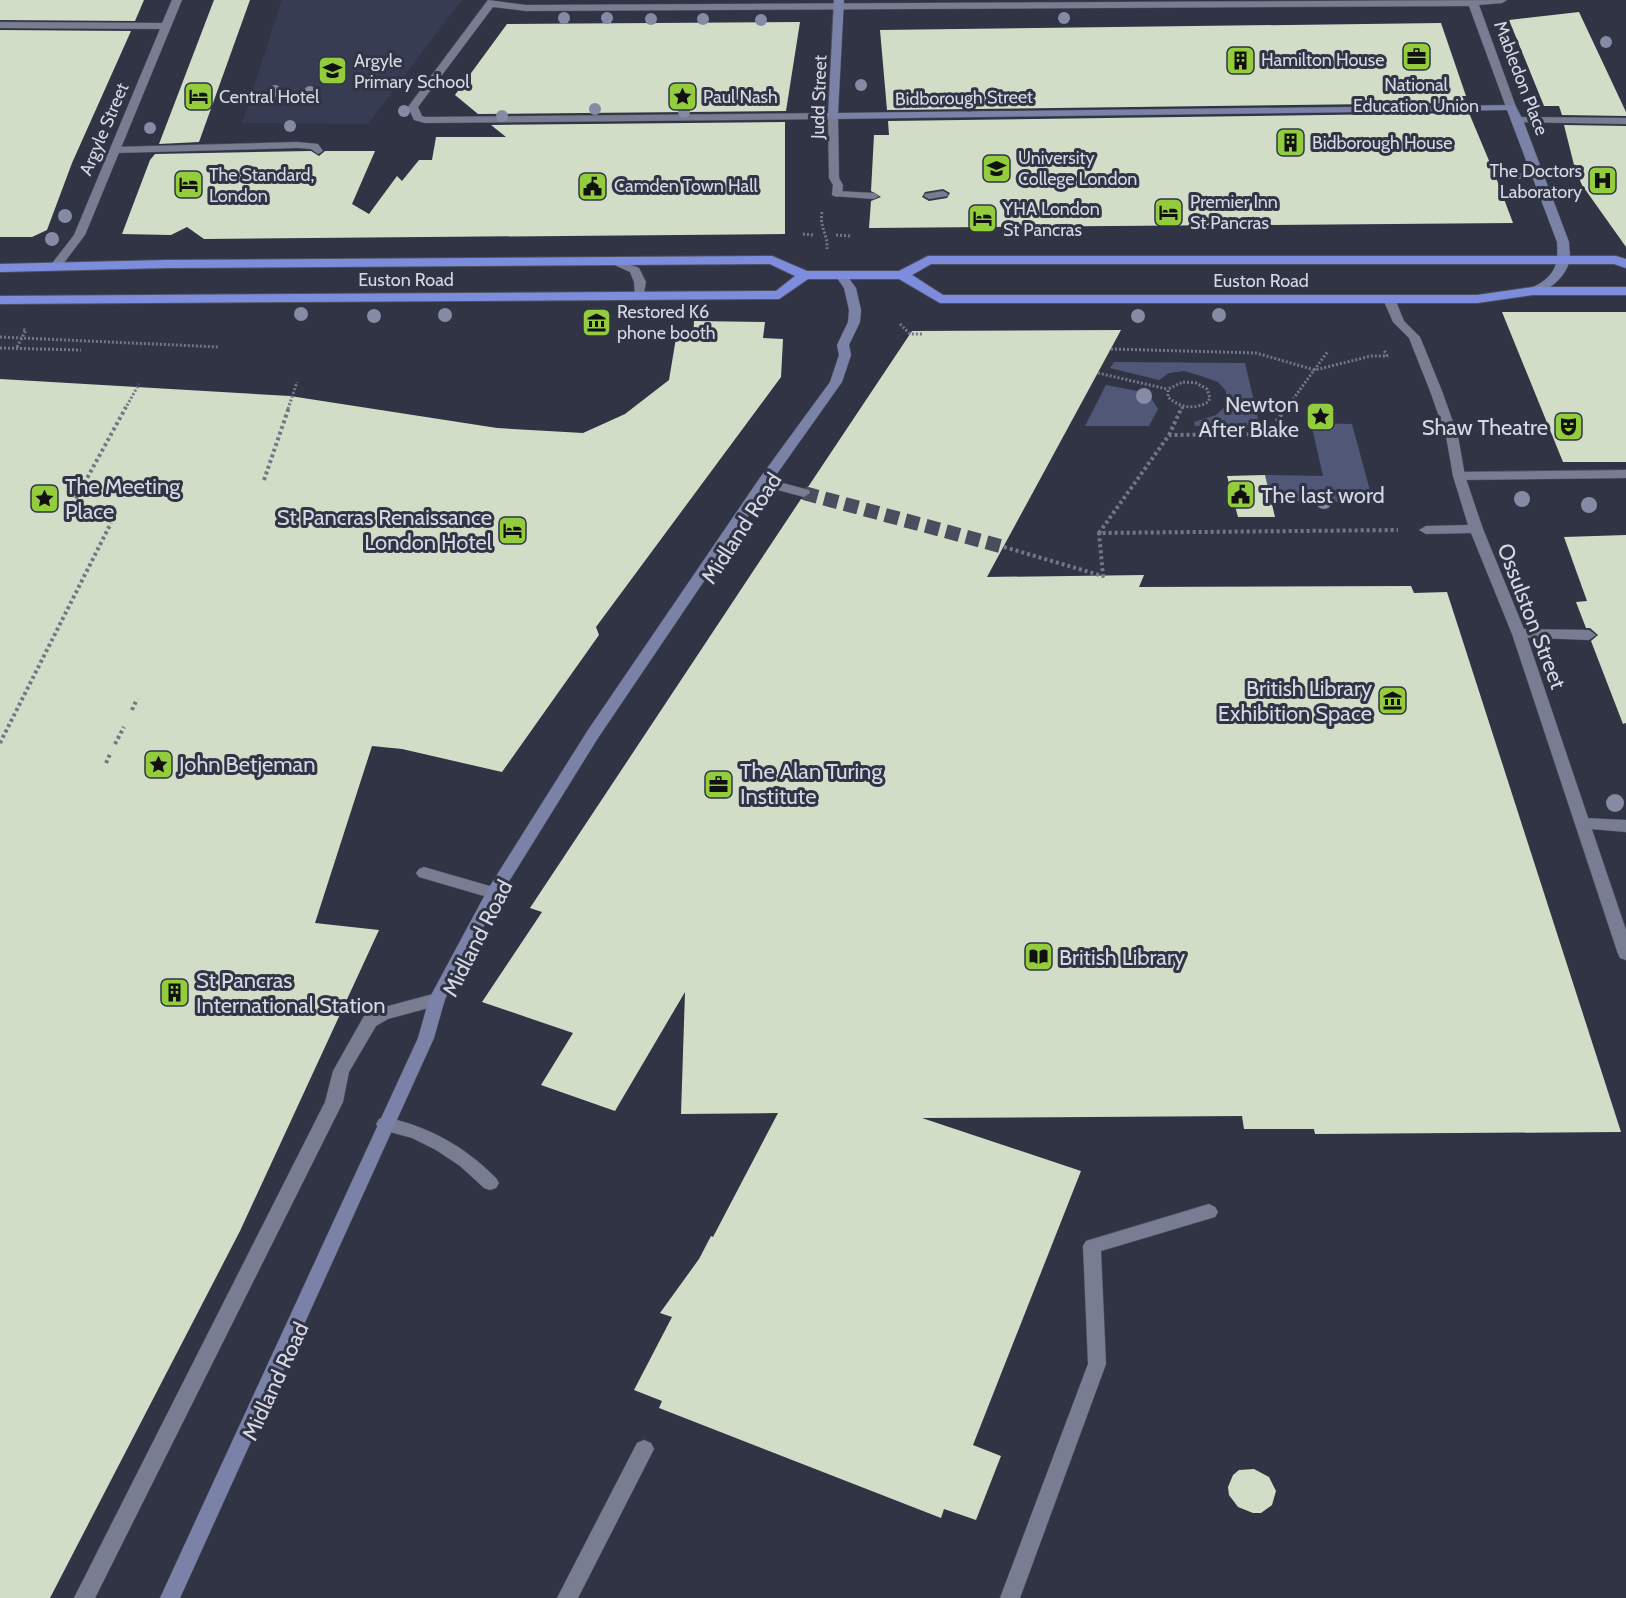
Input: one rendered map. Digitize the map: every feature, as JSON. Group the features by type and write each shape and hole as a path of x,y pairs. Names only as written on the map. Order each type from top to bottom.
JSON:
{"highway":[{"name":"Euston Road","path":"0,268 772,260 805,275 902,275 928,260 1616,260 1626,264"},
{"name":"Euston Road","path":"0,300 779,295 805,275"},
{"name":"Euston Road","path":"902,275 940,299 1477,299 1533,291 1626,291"}],"street":[{"name":"Argyle Street","path":"56,266 79,235 177,0"},
{"path":"492,2 526,8 1502,0"},
{"name":"Bidborough Street","path":"492,2 413,107 418,117 425,120 1511,107"},
{"name":"Mabledon Place","path":"1473,2 1563,242 1564,261"},
{"name":"Judd Street","path":"839,4 833,116 834,178 838,185 837,194 874,196"},
{"path":"0,25 166,26"},
{"path":"1518,120 1626,121"},
{"path":"115,150 298,145 314,146 318,152"},
{"path":"1502,176 1539,176"},
{"path":"929,196 942,194"},
{"path":"614,261 635,270 640,282 639,296"},
{"path":"1533,291 1544,287 1564,261"},
{"name":"Midland Road","path":"170,1598 426,1038 437,999 494,893 593,734 764,482 836,382 845,355 843,345 854,322 855,310 850,288 842,275"},
{"name":"Ossulston Street","path":"1389,299 1399,322 1414,337 1419,347 1452,436 1459,476 1476,529 1519,634 1626,954"},
{"path":"1459,476 1626,474"},
{"path":"764,482 804,493"},
{"path":"1426,530 1476,529"},
{"path":"1519,634 1589,635"},
{"path":"1584,824 1626,826"},
{"path":"424,873 494,893"},
{"name":"Midland Road","path":"84,1598 334,1102 341,1071 370,1021 404,1007 437,999"},
{"path":"385,1124 415,1130 435,1141 465,1158 490,1183"},
{"path":"1010,1598 1097,1364 1092,1246 1209,1212"},
{"path":"567,1598 644,1449"}],"path":[{"path":"803,234 813,235"},
{"path":"836,235 851,236"},
{"path":"900,324 910,334 922,334"},
{"path":"17,347 26,330 18,330"},
{"path":"0,337 219,347"},
{"path":"1111,349 1256,353 1315,370 1371,356 1387,356 1383,347"},
{"path":"0,348 81,351"},
{"path":"1170,435 1268,434 1328,351"},
{"path":"1098,373 1168,389 1176,383 1190,382 1202,386 1210,393 1210,398 1203,405 1183,406 1168,397 1168,389"},
{"path":"264,480 297,382"},
{"path":"73,504 139,384"},
{"path":"1004,547 1103,576 1099,533 1170,435 1183,406"},
{"path":"0,743 111,523"},
{"path":"1099,533 1426,530"},
{"path":"132,710 137,699"},
{"path":"115,744 124,727"},
{"path":"106,763 111,752"}],"shaded area":[{"name":"Argyle Primary School","path":"282,0 462,0 368,124 242,123"},
{"path":"1114,362 1245,363 1260,427 1195,426 1194,422 1216,415 1227,405 1226,391 1218,382 1184,371 1169,373 1159,380 1110,368"},
{"path":"1106,385 1148,393 1158,409 1149,426 1085,426"},
{"path":"1311,423 1352,424 1373,502 1271,501 1265,475 1323,476"}],"building":[{"path":"0,0 144,0 135,21 0,20"},
{"path":"214,0 250,0 199,142 159,144"},
{"path":"1579,12 1626,116 1562,115 1559,106 1544,106 1509,20"},
{"path":"800,22 786,111 478,114 455,95 507,24"},
{"path":"1441,23 1466,96 1462,96 1465,103 887,110 880,30"},
{"path":"0,30 131,31 72,163 47,230 32,237 0,237"},
{"path":"1469,113 1513,223 869,228 871,201 881,197 871,191 874,135 889,135 888,121","holes":["943,189 950,193 947,198 929,201 922,197 925,192"]},
{"name":"Camden Town Hall","path":"785,122 785,234 204,239 187,227 171,235 122,234 150,160 155,154 311,151 319,156 325,151 375,151 352,204 369,214 397,176 402,181 419,160 432,160 436,137 506,137 491,125"},
{"name":"The Doctors Laboratory","path":"1564,125 1626,126 1626,247 1582,185 1575,169"},
{"path":"1502,312 1626,312 1626,462 1563,462"},
{"name":"St Pancras International Station","path":"694,321 765,322 763,338 783,339 781,377 596,627 599,635 502,772 402,749 372,746 315,923 379,930 240,1231 50,1598 0,1598 0,379 290,396 497,428 583,433 625,414 669,380 676,338 693,339"},
{"name":"British Library","path":"1121,330 987,577 1144,575 1139,587 1411,586 1414,593 1447,592 1621,1132 1315,1134 1314,1129 1244,1129 1242,1116 922,1118 1081,1171 973,1445 1001,1456 976,1520 944,1509 941,1518 659,1408 662,1401 634,1390 672,1317 660,1313 699,1259 711,1236 713,1237 778,1113 681,1114 685,992 615,1111 541,1085 573,1033 482,1002 542,912 530,908 801,499 812,494 808,487 912,331"},
{"name":"The last word","path":"1265,475 1275,517 1238,517 1227,476"},
{"path":"1626,535 1626,723 1623,724 1591,641 1598,635 1590,628 1586,628 1576,602 1587,601 1564,537"},
{"path":"1254,1469 1269,1477 1276,1491 1272,1505 1261,1513 1253,1513 1238,1507 1229,1495 1228,1487 1233,1475 1239,1470"}],"tunnel":[{"path":"804,493 1004,547"}],"place":[{"name":"National Education Union","path":"1416,56"},
{"name":"Hamilton House","path":"1240,60"},
{"name":"Argyle Primary School","path":"333,71"},
{"name":"Central Hotel","path":"198,97"},
{"name":"Paul Nash","path":"682,97"},
{"name":"Bidborough House","path":"1291,143"},
{"name":"University College London","path":"997,168"},
{"name":"The Doctors Laboratory","path":"1603,181"},
{"name":"The Standard, London","path":"188,185"},
{"name":"Camden Town Hall","path":"593,186"},
{"name":"Premier Inn St Pancras","path":"1169,212"},
{"name":"YHA London St Pancras","path":"982,219"},
{"name":"Restored K6 phone booth","path":"596,322"},
{"name":"Newton After Blake","path":"1320,417"},
{"name":"Shaw Theatre","path":"1569,427"},
{"name":"The last word","path":"1240,495"},
{"name":"The Meeting Place","path":"44,499"},
{"name":"St Pancras Renaissance London Hotel","path":"513,530"},
{"name":"British Library Exhibition Space","path":"1393,701"},
{"name":"John Betjeman","path":"158,764"},
{"name":"The Alan Turing Institute","path":"719,784"},
{"name":"British Library","path":"1038,957"},
{"name":"St Pancras International Station","path":"175,993"}]}
